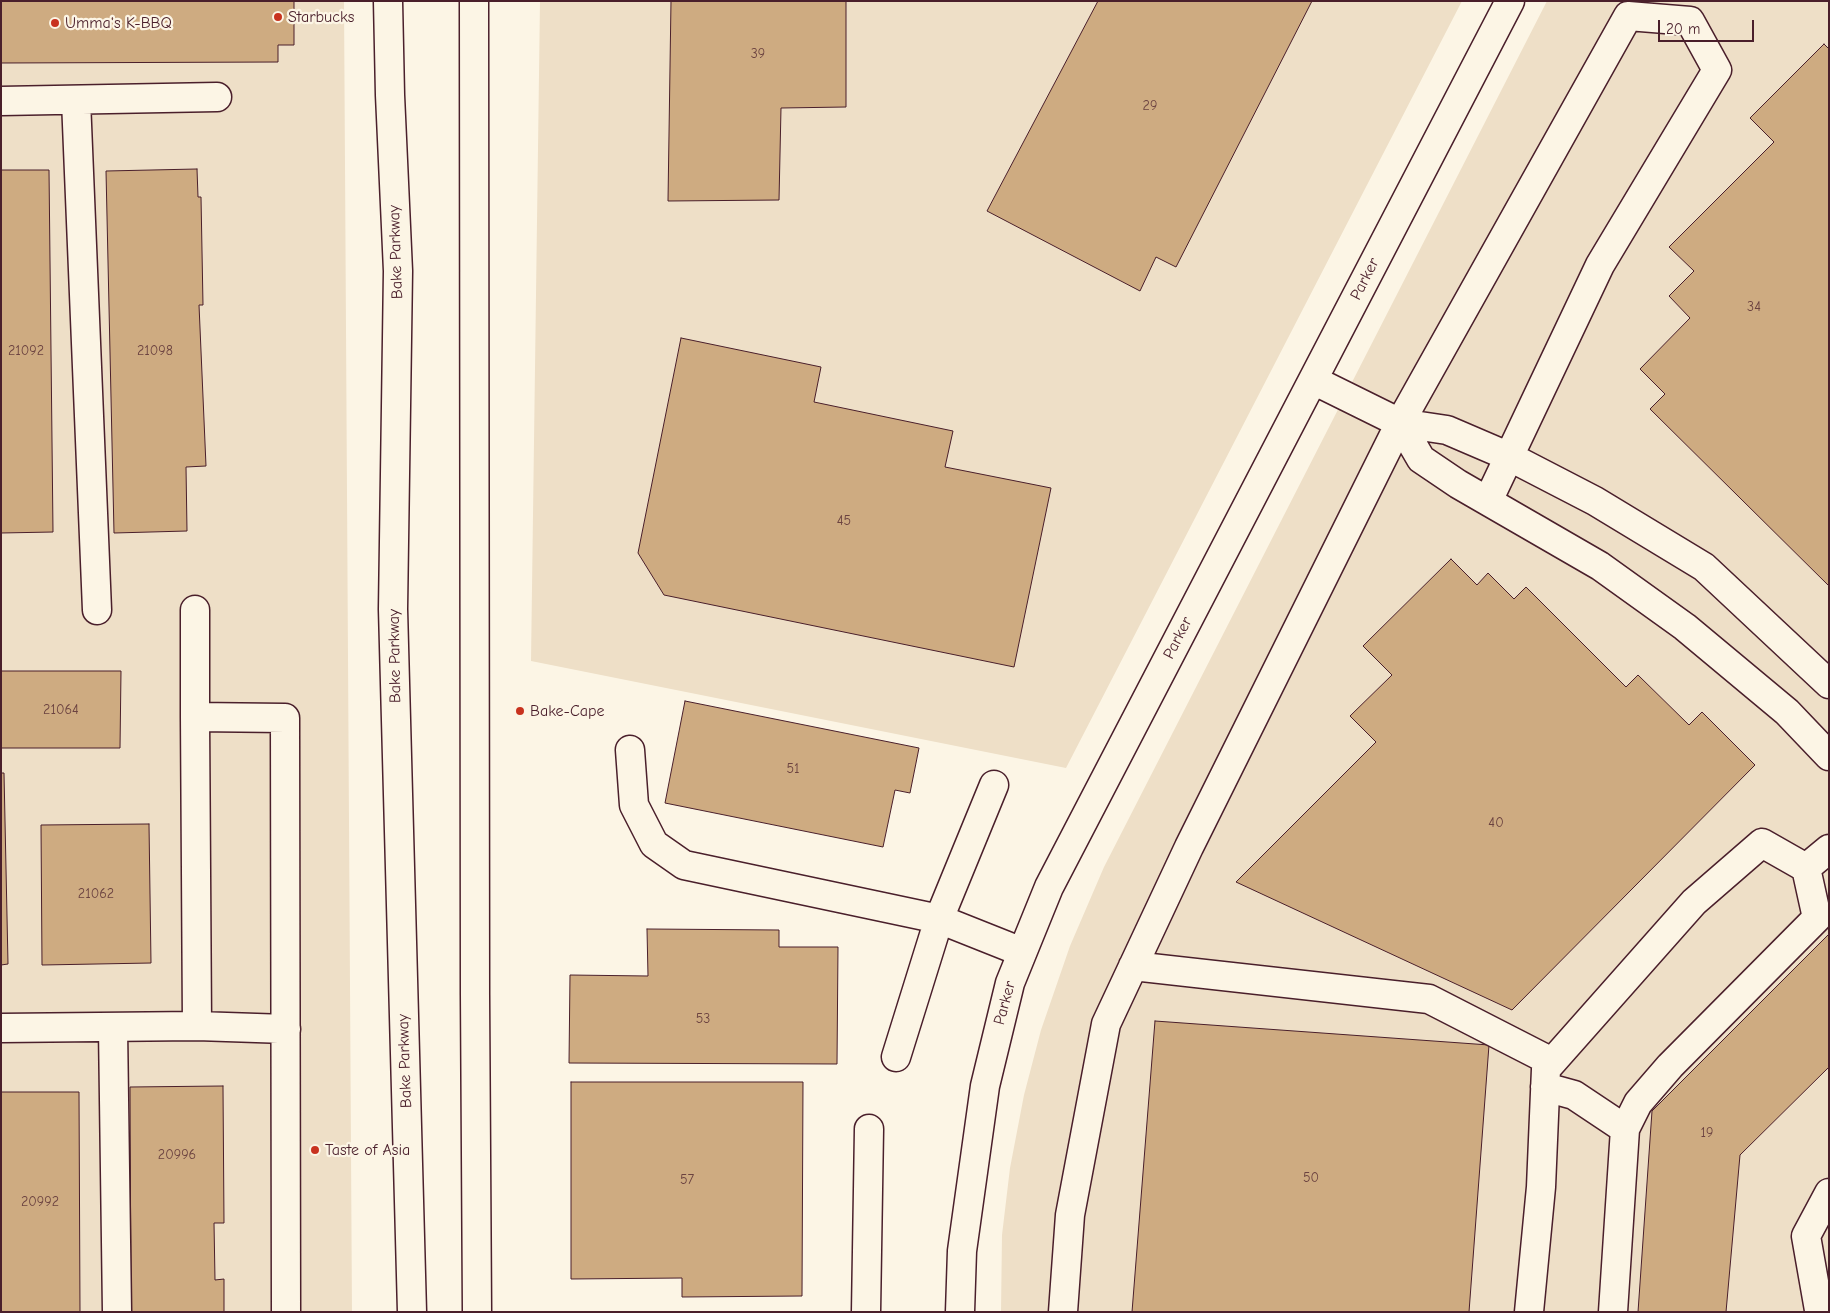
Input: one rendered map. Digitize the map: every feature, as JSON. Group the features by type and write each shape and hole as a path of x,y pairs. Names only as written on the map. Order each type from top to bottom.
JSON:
{"main road":[{"name":"Bake Parkway","path":"388,1 398,271 393,609 412,1312"},
{"path":"474,1 477,1312"},
{"name":"Parker","path":"960,1312 962,1251 985,1086 1010,983 1049,887 1510,1"},
{"path":"1063,1312 1070,1215 1106,1024 1189,847 1400,423 1628,16 1690,21 1717,70 1600,265 1488,501"},
{"path":"1,101 217,97"},
{"path":"76,100 97,610"},
{"path":"1313,380 1400,423 1447,430 1510,457 1595,501 1704,567 1829,684"},
{"path":"1400,423 1421,459 1458,484 1600,566 1685,627 1787,712 1829,756"},
{"path":"196,610 197,1026"},
{"path":"195,717 285,718 286,1312"},
{"path":"630,750 634,805 654,844 684,865 939,919 1022,952"},
{"path":"896,1057 939,919 994,785"},
{"path":"1529,1312 1541,1187 1548,1075 1694,902 1762,843 1806,868 1817,918 1670,1066 1638,1103 1625,1129 1613,1312"},
{"path":"1806,868 1829,849"},
{"path":"1133,966 1429,999 1548,1075 1625,1129"},
{"path":"1,1028 197,1026 286,1029"},
{"path":"113,1028 117,1312"},
{"path":"866,1312 869,1129"},
{"path":"1821,1312 1819,1310 1806,1236 1829,1193"}],"shaded area":[{"path":"1,1 344,1 352,1312 1,1312"},
{"path":"540,1 1462,1 1066,768 531,661"},
{"path":"1547,1 1829,1 1829,1312 1001,1312 1002,1235 1010,1168 1024,1095 1041,1030 1070,946 1104,867"}],"building":[{"path":"1,1 294,1 294,45 278,45 278,62 1,63"},
{"path":"671,1 846,1 846,107 781,108 779,200 668,201"},
{"path":"1098,1 1312,1 1176,267 1156,257 1140,291 987,211"},
{"path":"1824,44 1829,49 1829,586 1650,409 1665,394 1640,369 1690,318 1669,296 1694,271 1669,247 1774,142 1750,118"},
{"path":"197,169 198,197 201,197 203,305 199,305 206,466 186,467 187,531 114,533 106,171"},
{"path":"1,170 49,170 53,532 1,533"},
{"path":"681,338 821,367 814,402 953,431 945,467 1051,488 1014,667 664,595 638,553"},
{"path":"1451,559 1477,585 1488,573 1514,599 1526,587 1626,687 1638,675 1689,725 1702,712 1755,765 1512,1010 1236,882 1376,742 1350,716 1392,675 1363,646"},
{"path":"1,671 121,671 120,748 1,748"},
{"path":"685,701 919,748 910,793 895,790 883,847 665,803"},
{"path":"1,773 4,773 8,964 1,965"},
{"path":"149,824 151,963 42,965 41,825"},
{"path":"647,929 779,930 779,947 838,947 837,1064 569,1063 570,975 648,976"},
{"path":"1829,934 1829,1067 1740,1155 1726,1312 1638,1312 1652,1111"},
{"path":"1155,1021 1489,1045 1469,1312 1132,1312"},
{"path":"571,1082 803,1082 802,1296 682,1297 682,1278 571,1279"},
{"path":"223,1086 224,1223 214,1223 215,1280 224,1279 224,1312 131,1312 130,1087"},
{"path":"1,1092 79,1092 80,1312 1,1312"}],"place":[{"name":"Starbucks","path":"278,17"},
{"name":"Umma's K-BBQ","path":"55,23"},
{"name":"Bake-Cape","path":"520,711"},
{"name":"Taste of Asia","path":"315,1150"}]}
